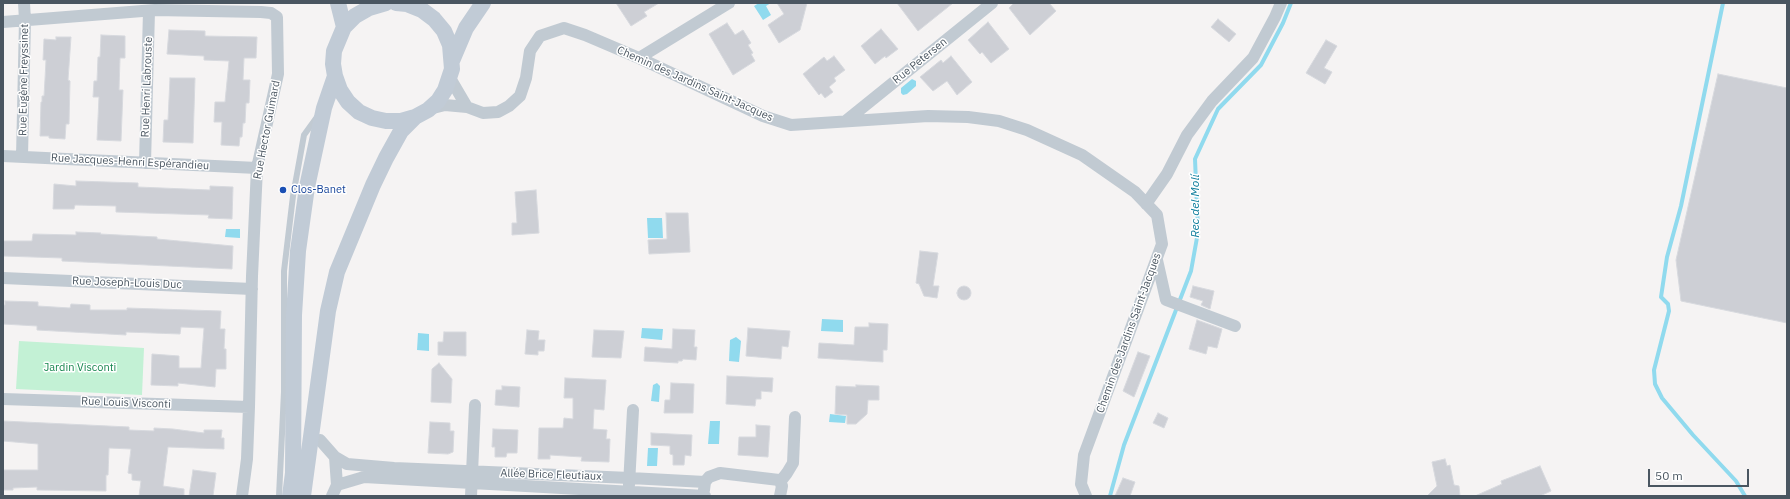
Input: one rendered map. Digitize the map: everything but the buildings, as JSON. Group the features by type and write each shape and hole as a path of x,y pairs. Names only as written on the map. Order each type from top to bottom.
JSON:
{"main road":[{"path":"338,3 344,27"},
{"path":"384,3 369,8 355,16 344,27 334,51 333,64 335,76 340,90 348,102 359,112 372,118 386,121 401,121 422,114"},
{"path":"303,496 328,311 337,272 373,185 400,131 422,114 442,95 450,78 452,61 450,46 444,31 434,19 422,10 404,3"},
{"path":"452,61 466,28 483,3"},
{"path":"290,496 293,473 294,315 298,251 307,187 324,108 335,76"},
{"path":"312,496 344,275 343,258"}],"street":[{"name":"Rue Eugène Freyssinet","path":"22,157 25,20 24,3"},
{"path":"639,58 729,3"},
{"name":"Rue Petersen","path":"847,120 992,3"},
{"path":"1146,204 1166,174 1187,135 1212,101 1253,58 1281,3"},
{"name":"Rue Hector Guimard","path":"25,20 149,11 261,12 271,13 277,17 278,74 257,168 247,459 242,496"},
{"name":"Rue Henri Labrouste","path":"145,163 149,11"},
{"path":"3,22 25,20"},
{"name":"Chemin des Jardins Saint-Jacques","path":"422,114 445,105 467,107 482,113 498,112 509,106 520,96 526,78 530,51 540,36 554,30 564,28 585,35 639,58 763,116 791,125 826,124 847,120 928,116 968,117 999,121 1026,130 1082,155 1135,192 1157,215 1162,244 1084,455 1081,484 1086,496"},
{"path":"450,78 467,107"},
{"name":"Rue Jacques-Henri Espérandieu","path":"3,156 257,168"},
{"path":"1156,259 1166,300 1235,326"},
{"name":"Rue Joseph-Louis Duc","path":"3,278 252,288"},
{"name":"Rue Louis Visconti","path":"3,400 249,407"},
{"path":"471,484 475,405"},
{"path":"628,494 633,410"},
{"path":"780,482 788,473 792,462 796,417"},
{"path":"320,440 335,457 334,491"},
{"name":"Allée Brice Fleutiaux","path":"334,491 364,477 471,484 628,494 704,496 704,482 630,478 471,484 347,464 335,457"},
{"path":"704,482 709,477 720,473 779,480 782,486 780,496"}],"lane":[{"path":"279,496 284,392 285,264 293,196 304,134 324,108"}],"green space":[{"name":"Jardin Visconti","path":"19,341 144,348 142,395 16,389"}],"water":[{"path":"759,3 771,3 766,6 771,15 763,20 754,6"},
{"path":"912,79 916,81 916,86 907,94 903,95 901,93 901,88"},
{"path":"647,218 662,218 663,238 648,238"},
{"path":"226,229 240,229 240,238 225,237"},
{"path":"822,319 843,320 843,332 821,331"},
{"path":"642,328 663,329 662,340 641,338"},
{"path":"418,333 429,334 429,351 417,350"},
{"path":"736,337 741,341 739,362 729,361 730,340"},
{"path":"657,383 660,386 659,402 651,401 653,385"},
{"path":"830,414 846,416 845,423 829,422"},
{"path":"710,421 720,421 719,444 708,444"},
{"path":"648,448 658,448 657,466 647,466"}],"waterway":[{"name":"Rec del Molí","path":"1110,496 1124,445 1191,271 1198,232 1195,159 1218,109 1261,65 1283,23 1291,3"},
{"path":"1723,3 1681,206 1667,257 1661,297 1668,304 1669,311 1654,370 1655,384 1662,398 1693,435 1736,481 1745,496"}],"place":[{"name":"Clos-Banet","path":"283,190"}]}
